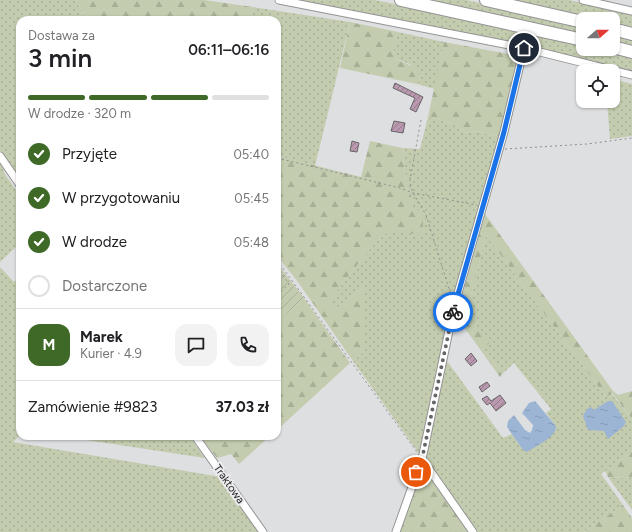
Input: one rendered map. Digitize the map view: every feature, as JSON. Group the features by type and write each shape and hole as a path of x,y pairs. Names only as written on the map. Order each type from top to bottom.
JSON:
{"highway":[{"path":"401,0 576,38"},
{"path":"486,0 576,20"},
{"path":"620,31 632,34"},
{"path":"620,49 632,52"}],"street":[{"path":"279,0 524,48 632,75"},
{"path":"582,0 632,11"},
{"path":"396,532 422,459 454,307 504,132 524,48"},
{"path":"0,156 16,179"},
{"name":"Traktowa","path":"198,440 263,532"},
{"path":"422,459 473,532"}],"path":[{"path":"421,120 410,187 426,215 454,307"},
{"path":"499,150 587,144 632,138"},
{"path":"281,159 400,188 413,193 484,206"},
{"path":"281,265 422,459"},
{"path":"281,273 289,284 281,291"}],"green space":[{"path":"0,0 74,0 87,16 16,16 16,173 0,150"},
{"path":"74,0 204,0 253,7 251,16 87,16"},
{"path":"290,0 374,0 576,43 576,56 620,56 620,54 632,57 632,73 620,70 620,64 600,64 517,43"},
{"path":"419,0 466,0 576,24 576,34"},
{"path":"505,0 569,0 619,12 576,12 576,16"},
{"path":"253,7 350,22 315,166 281,157 281,16 251,16"},
{"path":"620,12 632,15 632,30 620,27"},
{"path":"350,22 398,32 394,46 395,59 410,65 415,69 420,77 417,84 340,68"},
{"path":"398,32 444,42 435,89 417,84 420,77 410,64 395,59 394,46"},
{"path":"620,35 632,38 632,48 620,45"},
{"path":"444,42 520,56 499,136 479,131 467,133 451,123 428,117"},
{"path":"620,81 632,84 632,136 610,139 608,108 620,108"},
{"path":"428,117 451,123 467,133 479,131 499,136 420,455 353,361 365,351 365,286 334,310 329,301 373,245 412,208 413,199 407,188 402,148 420,149"},
{"path":"370,141 402,148 407,188 413,199 412,208 423,211 423,235 389,231 373,245 329,301 334,310 365,286 365,351 353,361 298,282 281,261 281,157 361,177"},
{"path":"0,162 6,176 16,190 16,247 0,262"},
{"path":"485,214 613,391 618,395 632,391 632,419 612,393 606,397 486,235 467,312 489,343 483,348 502,374 500,377 456,316"},
{"path":"486,235 606,397 611,393 632,419 632,452 601,474 623,505 584,532 476,532 426,460 427,449 447,361 503,438 512,434 523,450 556,426 546,413 551,409 514,363 502,374 483,348 488,343 467,312"},
{"path":"0,267 14,282 16,280 16,439 13,442 221,477 259,532 0,532"},
{"path":"281,268 304,298 281,318"},
{"path":"304,298 350,363 281,426 281,318"},
{"path":"86,440 192,440 205,458"},
{"path":"203,440 266,440 239,464 231,454 217,458"},
{"path":"632,452 632,477 608,477 605,471"},
{"path":"423,471 431,477 471,532 400,532 417,476"},
{"path":"608,477 632,477 632,510"},
{"path":"623,505 632,518 632,532 584,532"}],"water":[{"path":"535,401 556,426 550,437 527,452 523,450 507,427 508,421 514,415 525,430 530,433 533,425 522,413 529,403"},
{"path":"608,401 612,401 626,422 624,426 608,439 604,431 588,430 583,416 587,409 591,407 594,410"}],"building":[{"path":"395,83 423,97 416,112 410,109 415,98 393,88"},
{"path":"394,121 405,123 403,133 391,131"},
{"path":"352,141 359,143 357,152 350,151"},
{"path":"471,353 477,361 471,366 465,359"},
{"path":"487,382 490,386 482,392 479,387"},
{"path":"500,395 506,403 496,411 490,403 487,405 482,399 487,396 491,401"}],"way so far":[{"path":"416,472 422,459 453,312"}],"route":[{"path":"453,312 504,132 524,48"}]}
